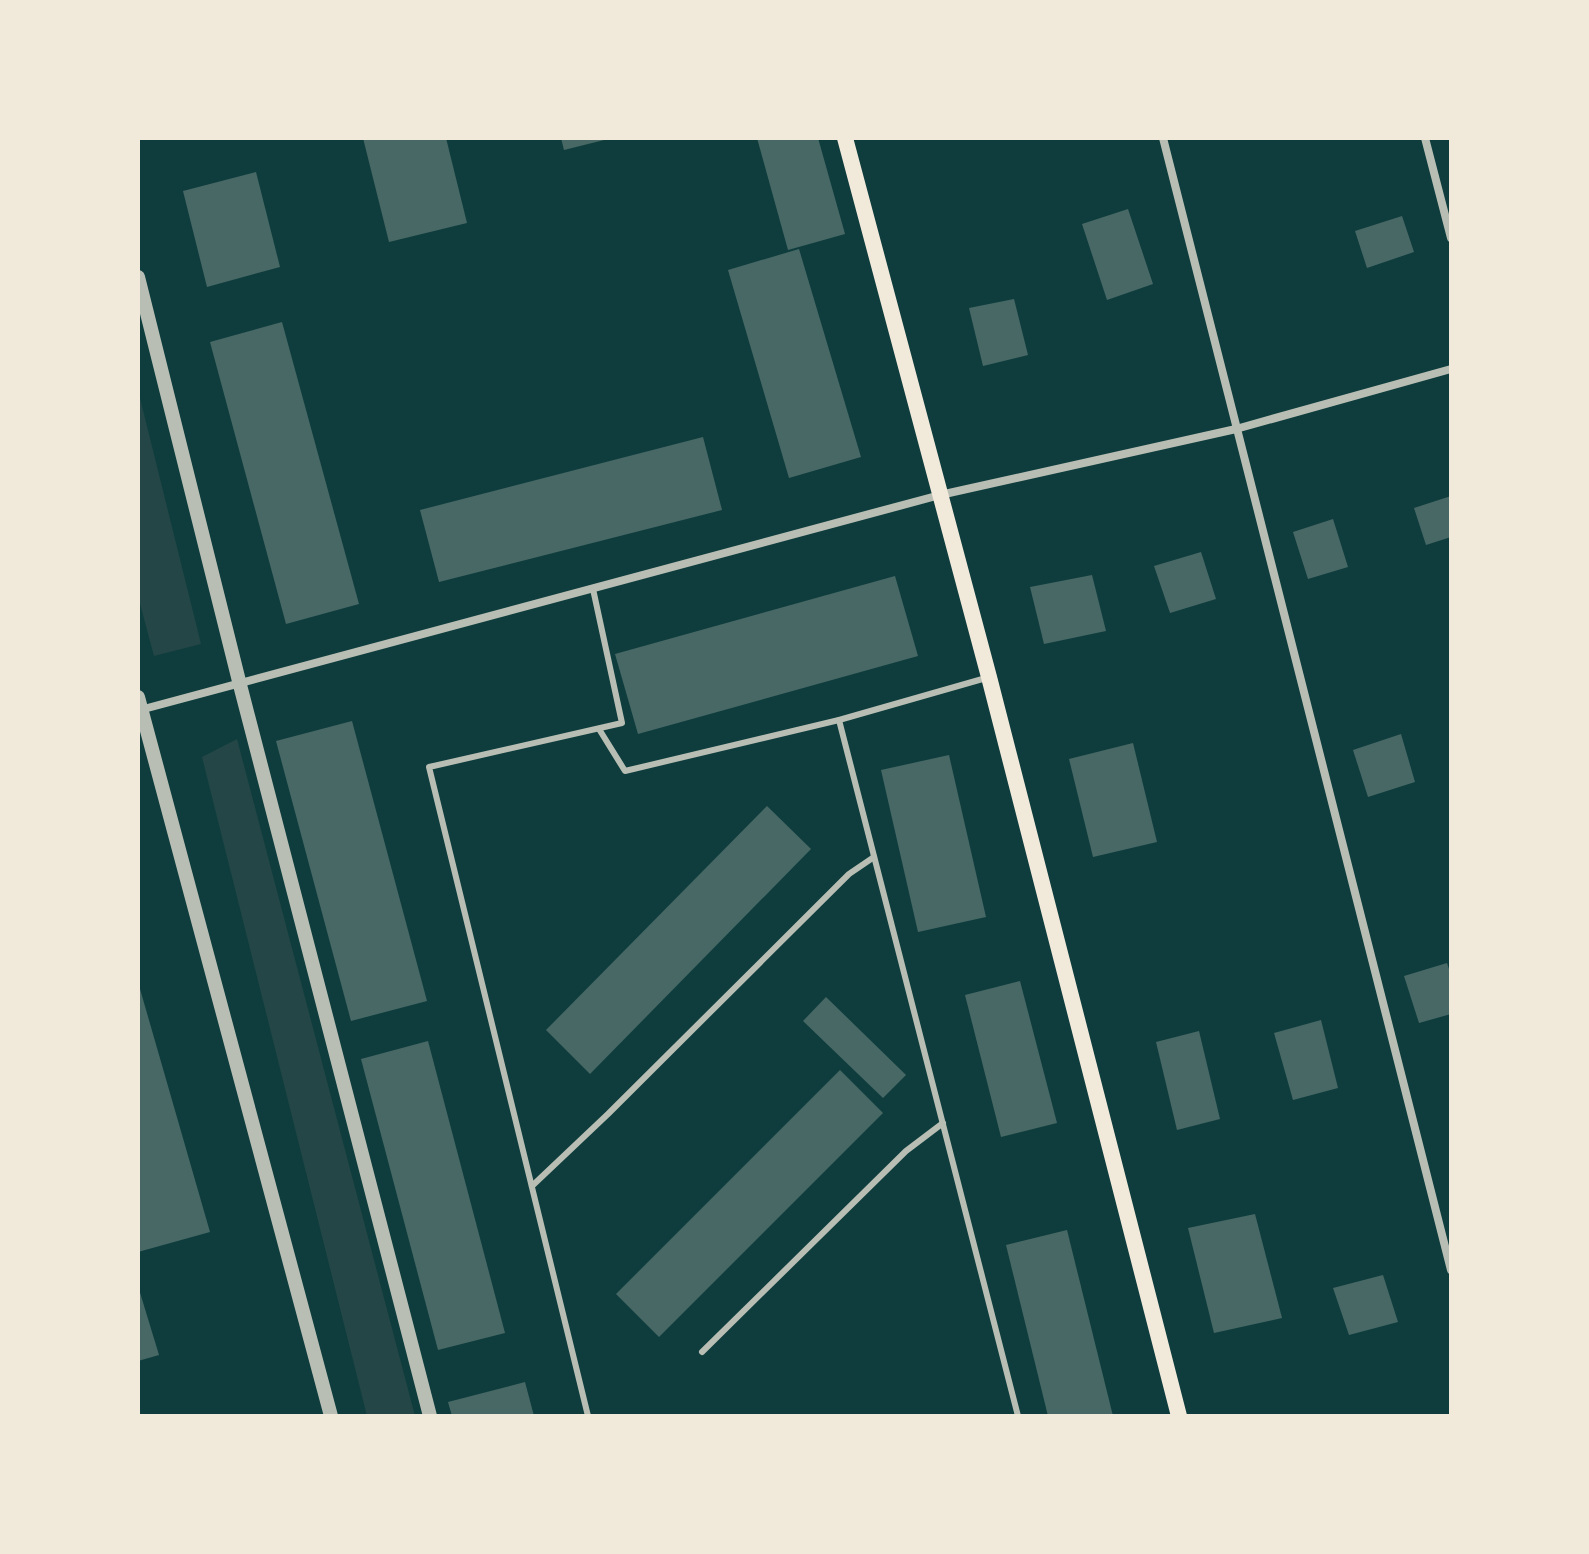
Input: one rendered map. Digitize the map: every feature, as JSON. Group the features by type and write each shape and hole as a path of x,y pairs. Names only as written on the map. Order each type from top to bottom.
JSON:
{"main road":[{"path":"845,138 989,677 1179,1416"}],"street":[{"path":"1163,138 1451,1270"},
{"path":"1425,138 1451,238"},
{"path":"138,277 240,685 430,1416"},
{"path":"331,1416 139,706 240,685 940,495 1236,429 1451,369"}],"lane":[{"path":"588,1416 429,767 622,723 593,589"},
{"path":"599,729 625,771 839,720 989,677"},
{"path":"839,720 1018,1416"},
{"path":"532,1186 849,874 874,857"},
{"path":"702,1352 906,1151 943,1123"}],"shaded area":[{"path":"138,390 201,644 154,656 138,596"},
{"path":"237,739 415,1416 367,1416 202,757"}],"building":[{"path":"363,138 446,138 467,223 389,242"},
{"path":"561,138 608,138 608,139 564,150"},
{"path":"757,138 818,138 845,234 788,250"},
{"path":"256,172 280,267 207,287 183,191"},
{"path":"1128,209 1153,284 1107,300 1082,224"},
{"path":"1402,216 1414,252 1367,268 1355,231"},
{"path":"799,249 861,457 789,478 728,270"},
{"path":"1014,299 1028,355 983,366 969,308"},
{"path":"282,322 359,604 286,624 210,342"},
{"path":"703,437 722,510 439,582 420,510"},
{"path":"1451,496 1451,537 1426,545 1414,508"},
{"path":"1333,519 1348,567 1308,579 1293,532"},
{"path":"1201,552 1216,599 1170,613 1154,566"},
{"path":"1092,575 1106,631 1044,644 1030,587"},
{"path":"895,576 918,656 638,734 615,654"},
{"path":"352,721 427,1001 351,1021 276,741"},
{"path":"1401,734 1415,782 1368,797 1353,750"},
{"path":"1133,743 1157,842 1093,857 1069,759"},
{"path":"949,755 986,917 918,932 881,770"},
{"path":"767,806 811,849 590,1074 546,1030"},
{"path":"1447,963 1451,975 1451,1014 1419,1023 1404,976"},
{"path":"1020,981 1057,1123 1001,1137 965,995"},
{"path":"138,982 210,1232 138,1252"},
{"path":"826,997 906,1075 883,1098 803,1021"},
{"path":"1321,1020 1338,1088 1293,1100 1274,1033"},
{"path":"1199,1031 1220,1119 1177,1130 1156,1042"},
{"path":"428,1041 505,1333 438,1350 361,1059"},
{"path":"840,1070 883,1113 659,1337 616,1294"},
{"path":"1255,1214 1282,1318 1214,1333 1188,1228"},
{"path":"1067,1230 1113,1416 1048,1416 1006,1245"},
{"path":"1383,1275 1398,1322 1349,1335 1333,1288"},
{"path":"138,1286 159,1355 138,1361"},
{"path":"525,1382 534,1416 452,1416 448,1402"}]}
